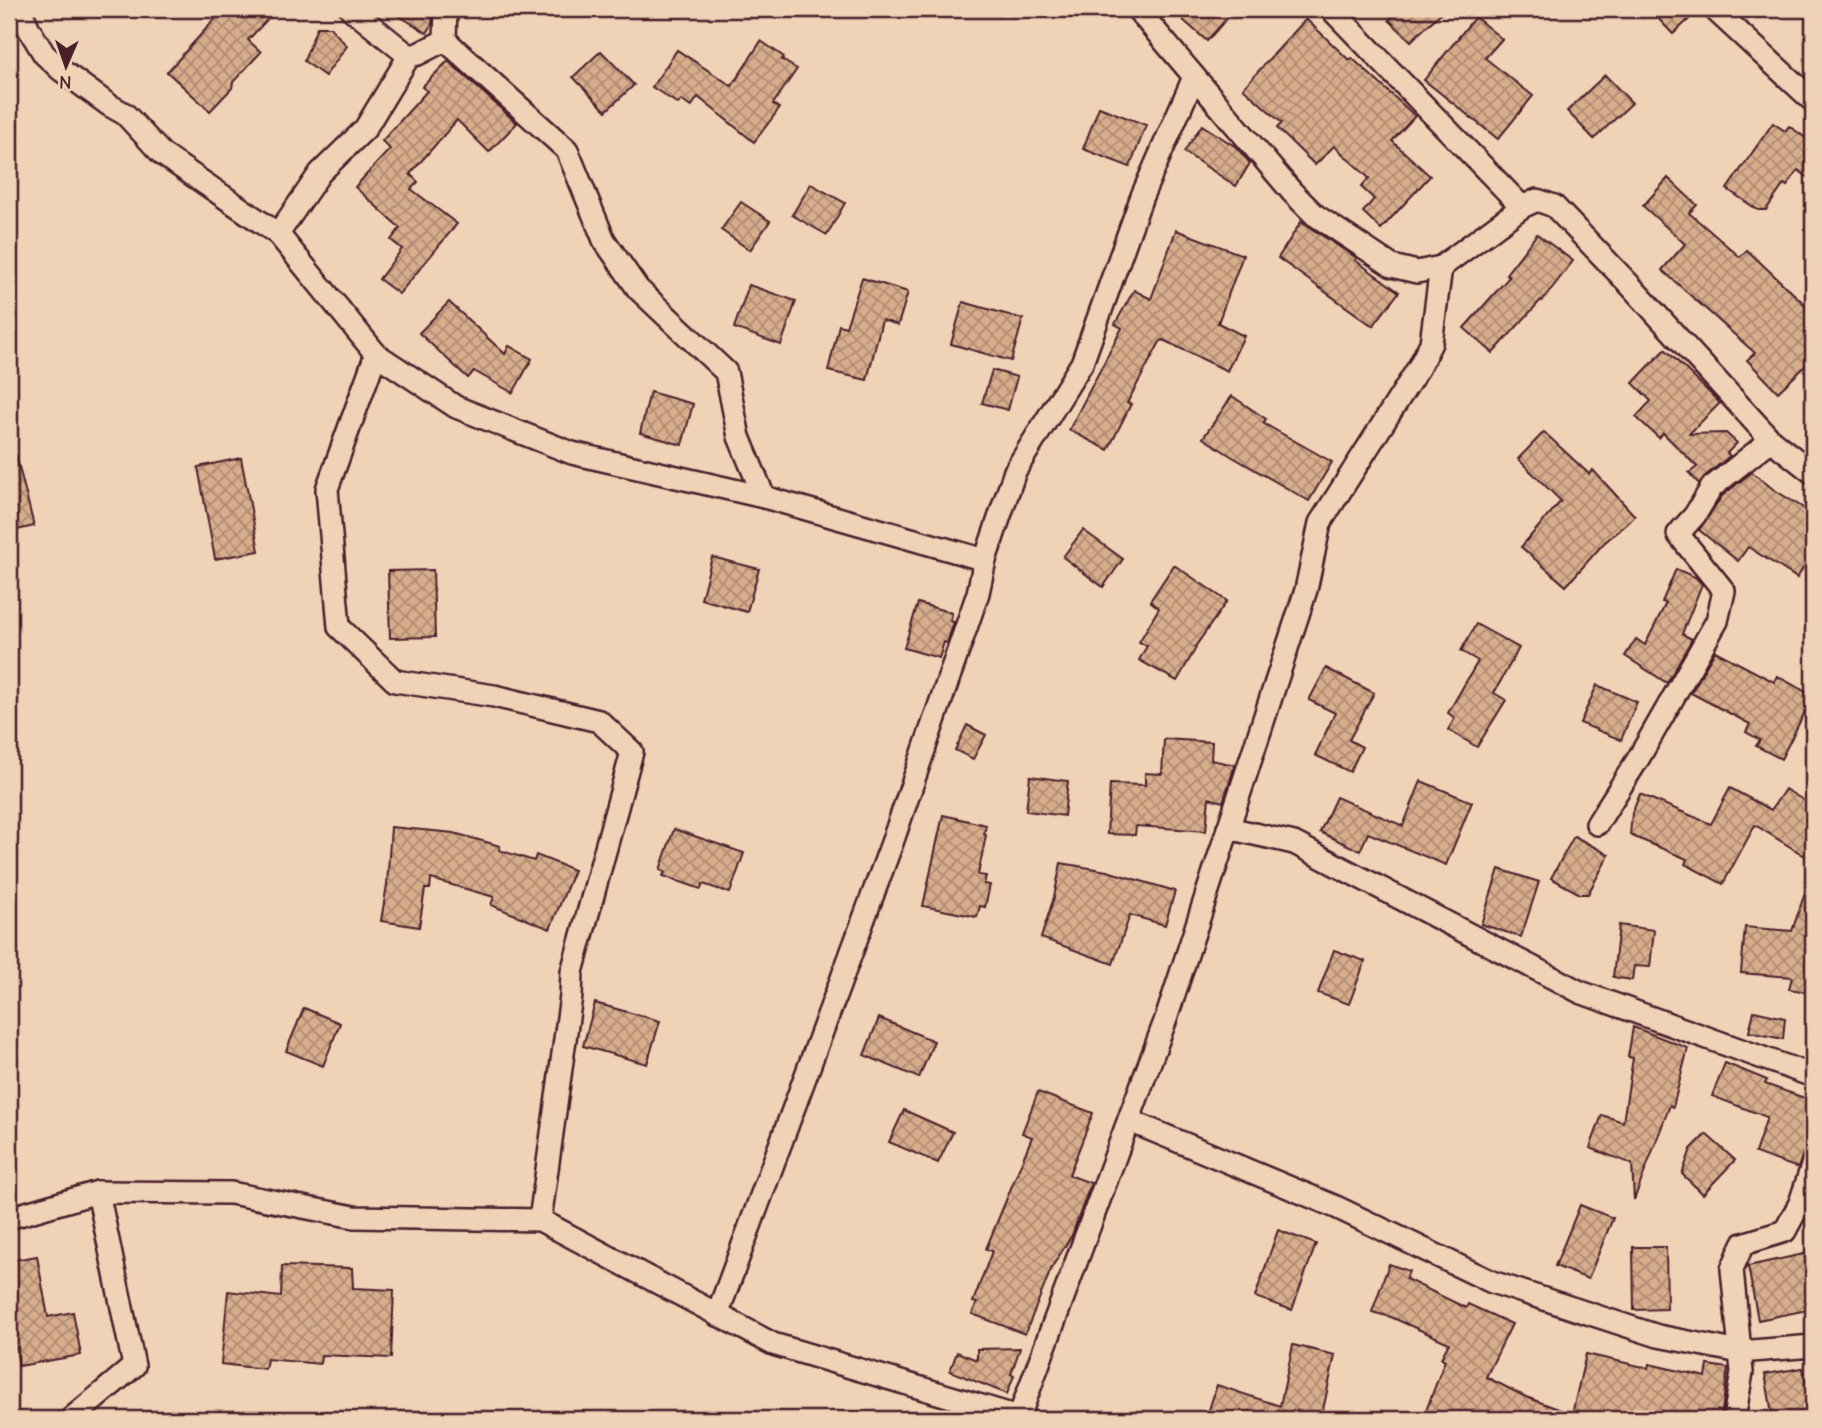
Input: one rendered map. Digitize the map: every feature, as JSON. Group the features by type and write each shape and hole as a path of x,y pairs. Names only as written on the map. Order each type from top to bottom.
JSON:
{"street":[{"path":"20,9 44,54 61,70 108,105 125,114 162,154 278,234 376,354 456,407 572,453 764,497 985,560"},
{"path":"351,9 409,56"},
{"path":"446,9 445,40 566,150 604,240 638,289 726,372 739,437 764,497"},
{"path":"1137,9 1292,192 1315,215 1392,266 1417,272 1441,267 1522,207 1537,200 1554,206 1771,440 1813,473"},
{"path":"1331,9 1522,207"},
{"path":"1714,9 1813,102"},
{"path":"278,234 320,173 365,130 409,56 445,40"},
{"path":"717,1315 892,843 978,593 985,560 1015,471 1082,363 1142,196 1194,77"},
{"path":"9,1218 98,1192 231,1193 354,1217 540,1220 773,1344 1022,1418 1167,1016 1306,590 1320,523 1425,355 1430,343 1441,267"},
{"path":"376,354 327,489 339,627 395,681 494,696 599,722 632,752 572,972 540,1220"},
{"path":"1597,824 1638,759 1717,621 1724,591 1678,534 1695,516 1712,487 1771,440"},
{"path":"1228,828 1294,843 1580,992 1813,1076"},
{"path":"1130,1121 1336,1207 1492,1282 1658,1336 1740,1352 1813,1346"},
{"path":"1734,1419 1742,1372 1732,1269 1743,1244 1785,1230 1800,1203 1813,1163"},
{"path":"71,1419 134,1366 98,1192"}],"building":[{"path":"224,9 277,9 248,40 261,52 210,111 167,72"},
{"path":"388,9 433,9 432,25 427,33"},
{"path":"1194,9 1235,9 1207,41 1183,20"},
{"path":"1400,9 1445,9 1411,41 1389,20"},
{"path":"1649,9 1700,9 1673,34"},
{"path":"1475,17 1502,39 1485,58 1533,96 1498,139 1424,80"},
{"path":"1306,19 1415,116 1392,141 1430,176 1381,229 1363,212 1374,199 1361,187 1369,178 1334,146 1315,165 1277,128 1282,123 1243,88"},
{"path":"317,27 330,27 347,46 325,76 304,61"},
{"path":"761,41 784,57 782,60 797,69 773,104 779,108 754,142 698,97 691,107 681,100 678,104 652,87 677,50 732,86"},
{"path":"601,51 634,85 606,111 573,77"},
{"path":"448,61 517,123 489,152 457,120 410,174 418,182 411,189 457,224 399,294 379,279 402,249 391,240 400,228 355,187 390,149 382,141 427,91 422,87"},
{"path":"1605,75 1632,103 1594,139 1567,111"},
{"path":"1099,107 1146,125 1130,167 1083,149"},
{"path":"1773,123 1785,131 1789,126 1813,143 1813,181 1798,170 1787,186 1784,184 1766,210 1758,210 1727,189"},
{"path":"1202,125 1236,147 1250,163 1236,186 1184,152"},
{"path":"1668,178 1697,205 1689,213 1740,257 1747,250 1813,312 1813,359 1778,392 1747,360 1755,353 1662,270 1685,244 1643,206"},
{"path":"811,184 845,203 827,235 792,215"},
{"path":"741,202 770,221 750,250 721,230"},
{"path":"1301,222 1357,258 1355,260 1399,292 1373,326 1278,258"},
{"path":"1176,230 1243,255 1218,323 1244,336 1227,371 1163,340 1160,342 1127,403 1131,404 1108,450 1069,430 1122,328 1115,324 1134,290 1151,299"},
{"path":"1537,234 1573,261 1542,301 1493,353 1464,328 1510,276 1506,274"},
{"path":"862,278 908,292 898,325 882,320 867,380 828,371 839,325 846,327"},
{"path":"749,285 796,301 781,345 734,328"},
{"path":"449,302 505,354 509,346 532,359 513,393 474,371 468,378 419,333"},
{"path":"963,302 1023,319 1011,361 951,344"},
{"path":"1665,349 1720,403 1689,434 1726,433 1737,443 1727,453 1730,456 1699,484 1689,473 1697,467 1663,433 1659,438 1636,417 1651,401 1633,383"},
{"path":"992,370 1017,377 1008,410 982,403"},
{"path":"650,392 693,404 682,445 640,433"},
{"path":"1232,396 1266,419 1263,423 1332,462 1309,501 1203,438"},
{"path":"1544,432 1589,474 1593,470 1635,516 1603,544 1566,586 1521,547 1561,501 1518,459"},
{"path":"16,455 34,526 9,532 9,456"},
{"path":"241,458 259,551 215,559 198,467"},
{"path":"1752,472 1813,514 1813,552 1797,578 1748,547 1738,561 1699,530 1722,496"},
{"path":"1083,530 1123,559 1103,587 1063,557"},
{"path":"712,557 759,569 747,612 701,599"},
{"path":"1174,565 1227,601 1195,647 1177,681 1139,660 1147,646 1139,642 1159,608 1150,601"},
{"path":"1676,569 1695,577 1702,584 1682,634 1692,639 1667,683 1625,656 1636,639 1645,645 1666,603 1662,602"},
{"path":"433,570 435,637 390,638 388,571"},
{"path":"918,603 952,613 950,621 954,622 939,658 904,648"},
{"path":"1476,624 1519,648 1494,693 1506,700 1477,747 1448,730 1455,718 1448,713 1478,661 1461,651"},
{"path":"1715,651 1774,682 1777,676 1813,696 1781,759 1756,746 1760,740 1746,732 1750,724 1691,693"},
{"path":"1326,668 1374,693 1349,740 1362,747 1350,772 1315,755 1335,713 1309,700"},
{"path":"1597,685 1637,702 1621,740 1580,723"},
{"path":"967,725 986,735 973,759 955,750"},
{"path":"1164,739 1212,742 1211,760 1235,765 1223,802 1209,798 1206,831 1136,826 1135,835 1107,834 1110,784 1145,785 1145,773 1162,774"},
{"path":"1030,776 1068,781 1064,816 1026,811"},
{"path":"1421,781 1472,802 1446,865 1368,833 1360,851 1320,832 1336,797 1403,826"},
{"path":"1730,788 1771,810 1785,789 1813,806 1813,861 1755,825 1723,884 1685,864 1687,859 1630,835 1632,813 1640,794 1711,824"},
{"path":"943,815 986,825 978,875 986,876 984,884 990,885 985,907 980,906 977,917 923,906"},
{"path":"391,827 454,833 500,846 499,850 534,861 536,855 574,870 550,929 491,905 494,897 431,879 430,889 425,889 419,927 381,921 387,885"},
{"path":"674,829 744,853 730,893 703,884 701,889 663,876 665,872 660,870"},
{"path":"1574,836 1609,855 1588,894 1580,894 1551,878"},
{"path":"1061,863 1107,871 1175,891 1165,925 1130,915 1113,964 1041,938"},
{"path":"1499,869 1539,882 1521,937 1481,924"},
{"path":"1809,881 1813,881 1813,993 1789,989 1792,977 1741,973 1745,927 1792,931"},
{"path":"1619,925 1654,930 1650,967 1634,966 1632,980 1613,977"},
{"path":"1334,950 1365,961 1349,1004 1318,993"},
{"path":"595,1003 660,1021 647,1064 583,1046"},
{"path":"304,1008 340,1023 323,1066 286,1051"},
{"path":"1754,1011 1785,1018 1783,1039 1749,1032"},
{"path":"879,1018 934,1041 919,1078 864,1055"},
{"path":"1633,1027 1688,1048 1673,1107 1670,1105 1634,1200 1632,1164 1590,1148 1602,1115 1623,1122 1633,1058 1628,1057"},
{"path":"1725,1063 1767,1080 1765,1084 1813,1101 1813,1126 1798,1168 1755,1153 1767,1117 1712,1096"},
{"path":"1038,1092 1093,1113 1069,1175 1091,1183 1072,1235 1052,1267 1025,1334 972,1314 977,1303 973,1302 992,1251 986,1249 1032,1137 1022,1133"},
{"path":"904,1110 953,1132 938,1163 889,1142"},
{"path":"1706,1134 1735,1160 1703,1194 1682,1174 1691,1149"},
{"path":"1580,1205 1613,1218 1588,1279 1555,1266"},
{"path":"1278,1230 1316,1244 1292,1310 1255,1297"},
{"path":"1633,1247 1666,1247 1667,1309 1634,1310"},
{"path":"1813,1252 1813,1309 1758,1320 1748,1266"},
{"path":"37,1256 48,1317 73,1312 81,1355 19,1366 9,1305 9,1261"},
{"path":"1389,1264 1409,1271 1406,1279 1466,1308 1468,1304 1512,1324 1486,1377 1526,1397 1572,1414 1586,1354 1706,1377 1708,1365 1728,1368 1721,1419 1423,1419 1445,1360 1441,1358 1449,1343 1391,1317 1372,1312"},
{"path":"282,1266 352,1268 353,1288 394,1290 391,1358 321,1355 320,1364 267,1359 265,1369 221,1364 228,1291 281,1297"},
{"path":"1293,1345 1335,1355 1321,1419 1206,1419 1217,1385 1280,1406"},
{"path":"1020,1348 1007,1394 950,1371 957,1352 977,1360 977,1349"},
{"path":"1803,1368 1811,1419 1773,1419 1765,1374"}]}
